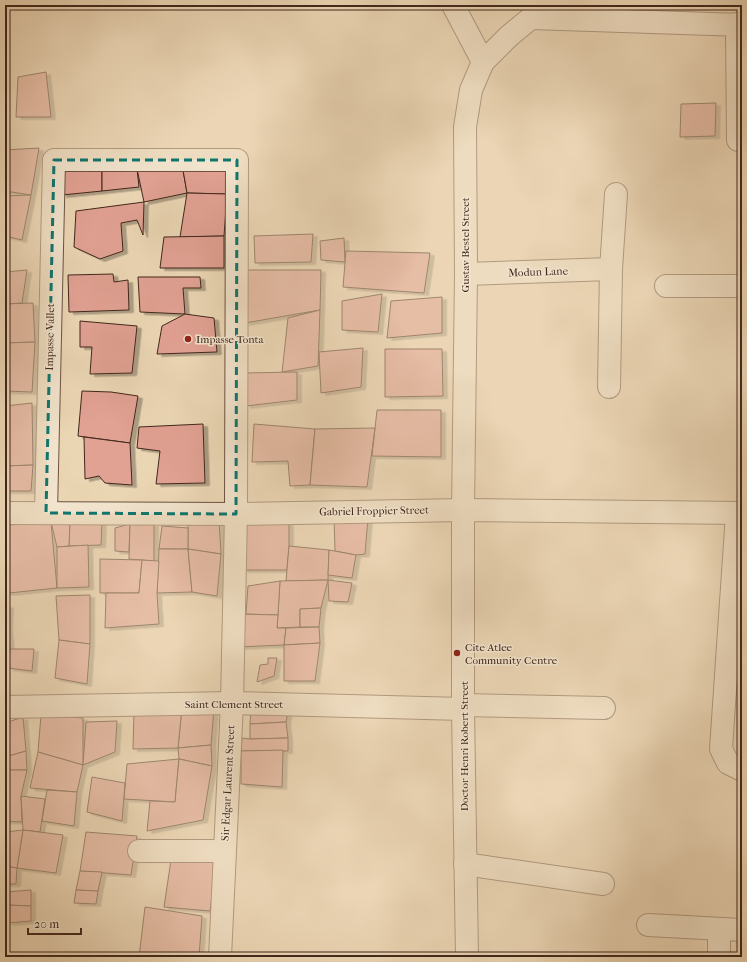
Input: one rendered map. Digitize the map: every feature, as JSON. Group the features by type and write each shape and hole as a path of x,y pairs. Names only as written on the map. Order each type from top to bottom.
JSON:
{"street":[{"path":"453,5 483,62"},
{"path":"534,11 739,25 738,140"},
{"name":"Gustav Bestel Street","path":"463,510 466,274 465,127 471,90 483,62 534,11"},
{"name":"Impasse Vallet","path":"46,513 54,160 237,160 236,514"},
{"path":"609,387 611,269 616,194"},
{"name":"Modun Lane","path":"466,274 611,269"},
{"path":"666,286 742,286"},
{"name":"Gabriel Froppier Street","path":"5,513 236,514 463,510 740,514"},
{"name":"Doctor Henri Robert Street","path":"463,510 464,864 467,957"},
{"name":"Sir Edgar Laurent Street","path":"220,957 232,703 236,514"},
{"path":"740,514 721,749 728,763 742,770"},
{"name":"Saint Clement Street","path":"5,707 232,703 604,708"},
{"path":"139,851 225,851"},
{"path":"464,864 603,884"},
{"path":"648,925 719,930 742,930"},
{"path":"719,930 719,957"}],"highlighted area":[{"path":"54,160 237,160 236,514 46,513"}],"building":[{"path":"46,72 51,117 16,117 18,77"},
{"path":"716,103 715,136 680,137 681,104"},
{"path":"39,148 31,195 5,191 5,150"},
{"path":"62,169 102,170 102,191 62,195"},
{"path":"137,169 139,187 102,191 102,170"},
{"path":"137,169 183,170 187,193 144,202"},
{"path":"228,169 227,194 187,193 183,170"},
{"path":"187,193 227,194 224,236 180,237"},
{"path":"31,195 22,240 5,236 5,196"},
{"path":"144,202 143,235 137,220 121,223 123,251 100,259 74,247 76,211"},
{"path":"313,234 311,262 255,263 254,236"},
{"path":"224,236 224,268 160,268 164,237"},
{"path":"344,238 345,262 321,260 320,241"},
{"path":"346,251 430,253 424,293 343,287"},
{"path":"27,270 22,303 5,304 5,272"},
{"path":"245,270 321,270 320,310 245,323"},
{"path":"113,274 114,282 128,280 129,310 69,312 68,275"},
{"path":"138,277 200,277 201,288 183,288 185,314 140,312"},
{"path":"382,294 378,332 342,330 342,301"},
{"path":"442,297 442,333 387,338 391,301"},
{"path":"33,303 35,342 5,343 5,304"},
{"path":"320,310 318,366 282,372 288,318"},
{"name":"Impasse Tonta","path":"185,314 214,318 217,352 157,354 162,326"},
{"path":"80,321 137,326 132,373 90,374 92,347 80,347"},
{"path":"35,342 32,392 5,391 5,343"},
{"path":"363,348 361,387 321,393 319,352"},
{"path":"385,349 442,349 443,396 385,397"},
{"path":"297,372 297,400 246,406 245,373"},
{"path":"82,391 111,392 138,396 130,443 78,436"},
{"path":"32,403 33,465 5,466 5,406"},
{"path":"377,410 441,410 441,457 372,456"},
{"path":"203,424 205,483 156,484 160,451 137,448 139,427"},
{"path":"254,424 315,429 310,485 290,486 288,461 252,462"},
{"path":"375,428 367,487 310,485 315,429"},
{"path":"84,437 130,443 132,485 105,483 99,476 85,479"},
{"path":"33,465 31,491 5,491 5,466"},
{"path":"242,517 289,519 287,570 243,570"},
{"path":"188,518 219,521 221,554 188,549"},
{"path":"368,518 365,554 356,555 335,551 334,519"},
{"path":"70,520 102,521 101,545 69,546"},
{"path":"70,520 69,546 57,547 51,522"},
{"path":"51,522 57,588 9,593 8,525"},
{"path":"5,523 9,593 5,592"},
{"path":"130,524 129,552 115,551 115,528"},
{"path":"130,524 154,524 154,561 129,559"},
{"path":"162,526 188,528 188,549 159,549"},
{"path":"88,545 89,587 57,588 57,547"},
{"path":"289,546 329,550 328,580 286,581"},
{"path":"159,549 188,549 192,592 157,593"},
{"path":"188,549 221,554 217,596 192,592"},
{"path":"329,550 356,555 352,578 328,575"},
{"path":"100,559 142,560 139,593 100,593"},
{"path":"142,560 159,561 157,593 159,624 105,628 106,593 139,593"},
{"path":"328,580 352,583 348,602 329,601"},
{"path":"328,580 321,608 300,609 300,627 277,628 280,581"},
{"path":"280,581 278,615 246,614 248,586"},
{"path":"90,595 90,644 59,640 56,596"},
{"path":"9,605 8,626 5,626 5,606"},
{"path":"321,608 319,627 300,627 300,609"},
{"path":"237,614 278,615 277,628 286,628 284,645 238,647"},
{"path":"5,626 8,626 10,649 9,658 5,659"},
{"path":"319,627 320,643 284,645 286,628"},
{"path":"59,640 90,644 87,684 55,678"},
{"path":"320,643 315,681 284,681 284,645"},
{"path":"10,649 34,649 32,671 8,668"},
{"path":"268,658 277,658 274,676 257,682 260,665 268,664"},
{"path":"251,706 289,707 286,722 250,724"},
{"path":"182,707 214,709 211,745 178,748"},
{"path":"182,707 178,748 133,749 134,712"},
{"path":"41,715 83,718 83,765 38,752"},
{"path":"23,717 26,751 5,757 5,723"},
{"path":"117,721 115,752 83,765 86,722"},
{"path":"286,722 288,738 250,739 250,724"},
{"path":"242,738 288,738 288,751 241,751"},
{"path":"211,745 212,766 179,759 178,748"},
{"path":"283,750 282,787 241,784 241,751"},
{"path":"26,751 27,770 5,770 5,757"},
{"path":"38,752 83,765 77,792 30,788"},
{"path":"179,759 175,802 124,799 127,764"},
{"path":"179,759 212,766 203,820 147,831 150,801 175,802"},
{"path":"5,770 27,770 21,796 22,822 5,821"},
{"path":"92,777 125,783 122,821 87,812"},
{"path":"47,790 77,792 74,826 42,821"},
{"path":"21,796 45,799 40,832 23,830"},
{"path":"23,830 63,835 56,873 17,868"},
{"path":"23,830 17,868 5,866 5,832"},
{"path":"86,832 137,836 131,875 80,871"},
{"path":"171,860 217,860 210,911 164,907"},
{"path":"5,866 17,868 16,884 5,884"},
{"path":"80,871 102,872 98,891 76,890"},
{"path":"31,890 31,906 5,905 5,892"},
{"path":"76,890 98,891 96,904 74,903"},
{"path":"8,905 31,906 31,921 8,923"},
{"path":"145,907 202,916 199,957 139,957"}],"place":[{"name":"Impasse Tonta","path":"188,339"},
{"name":"Cite Atlee Community Centre","path":"457,653"}]}
